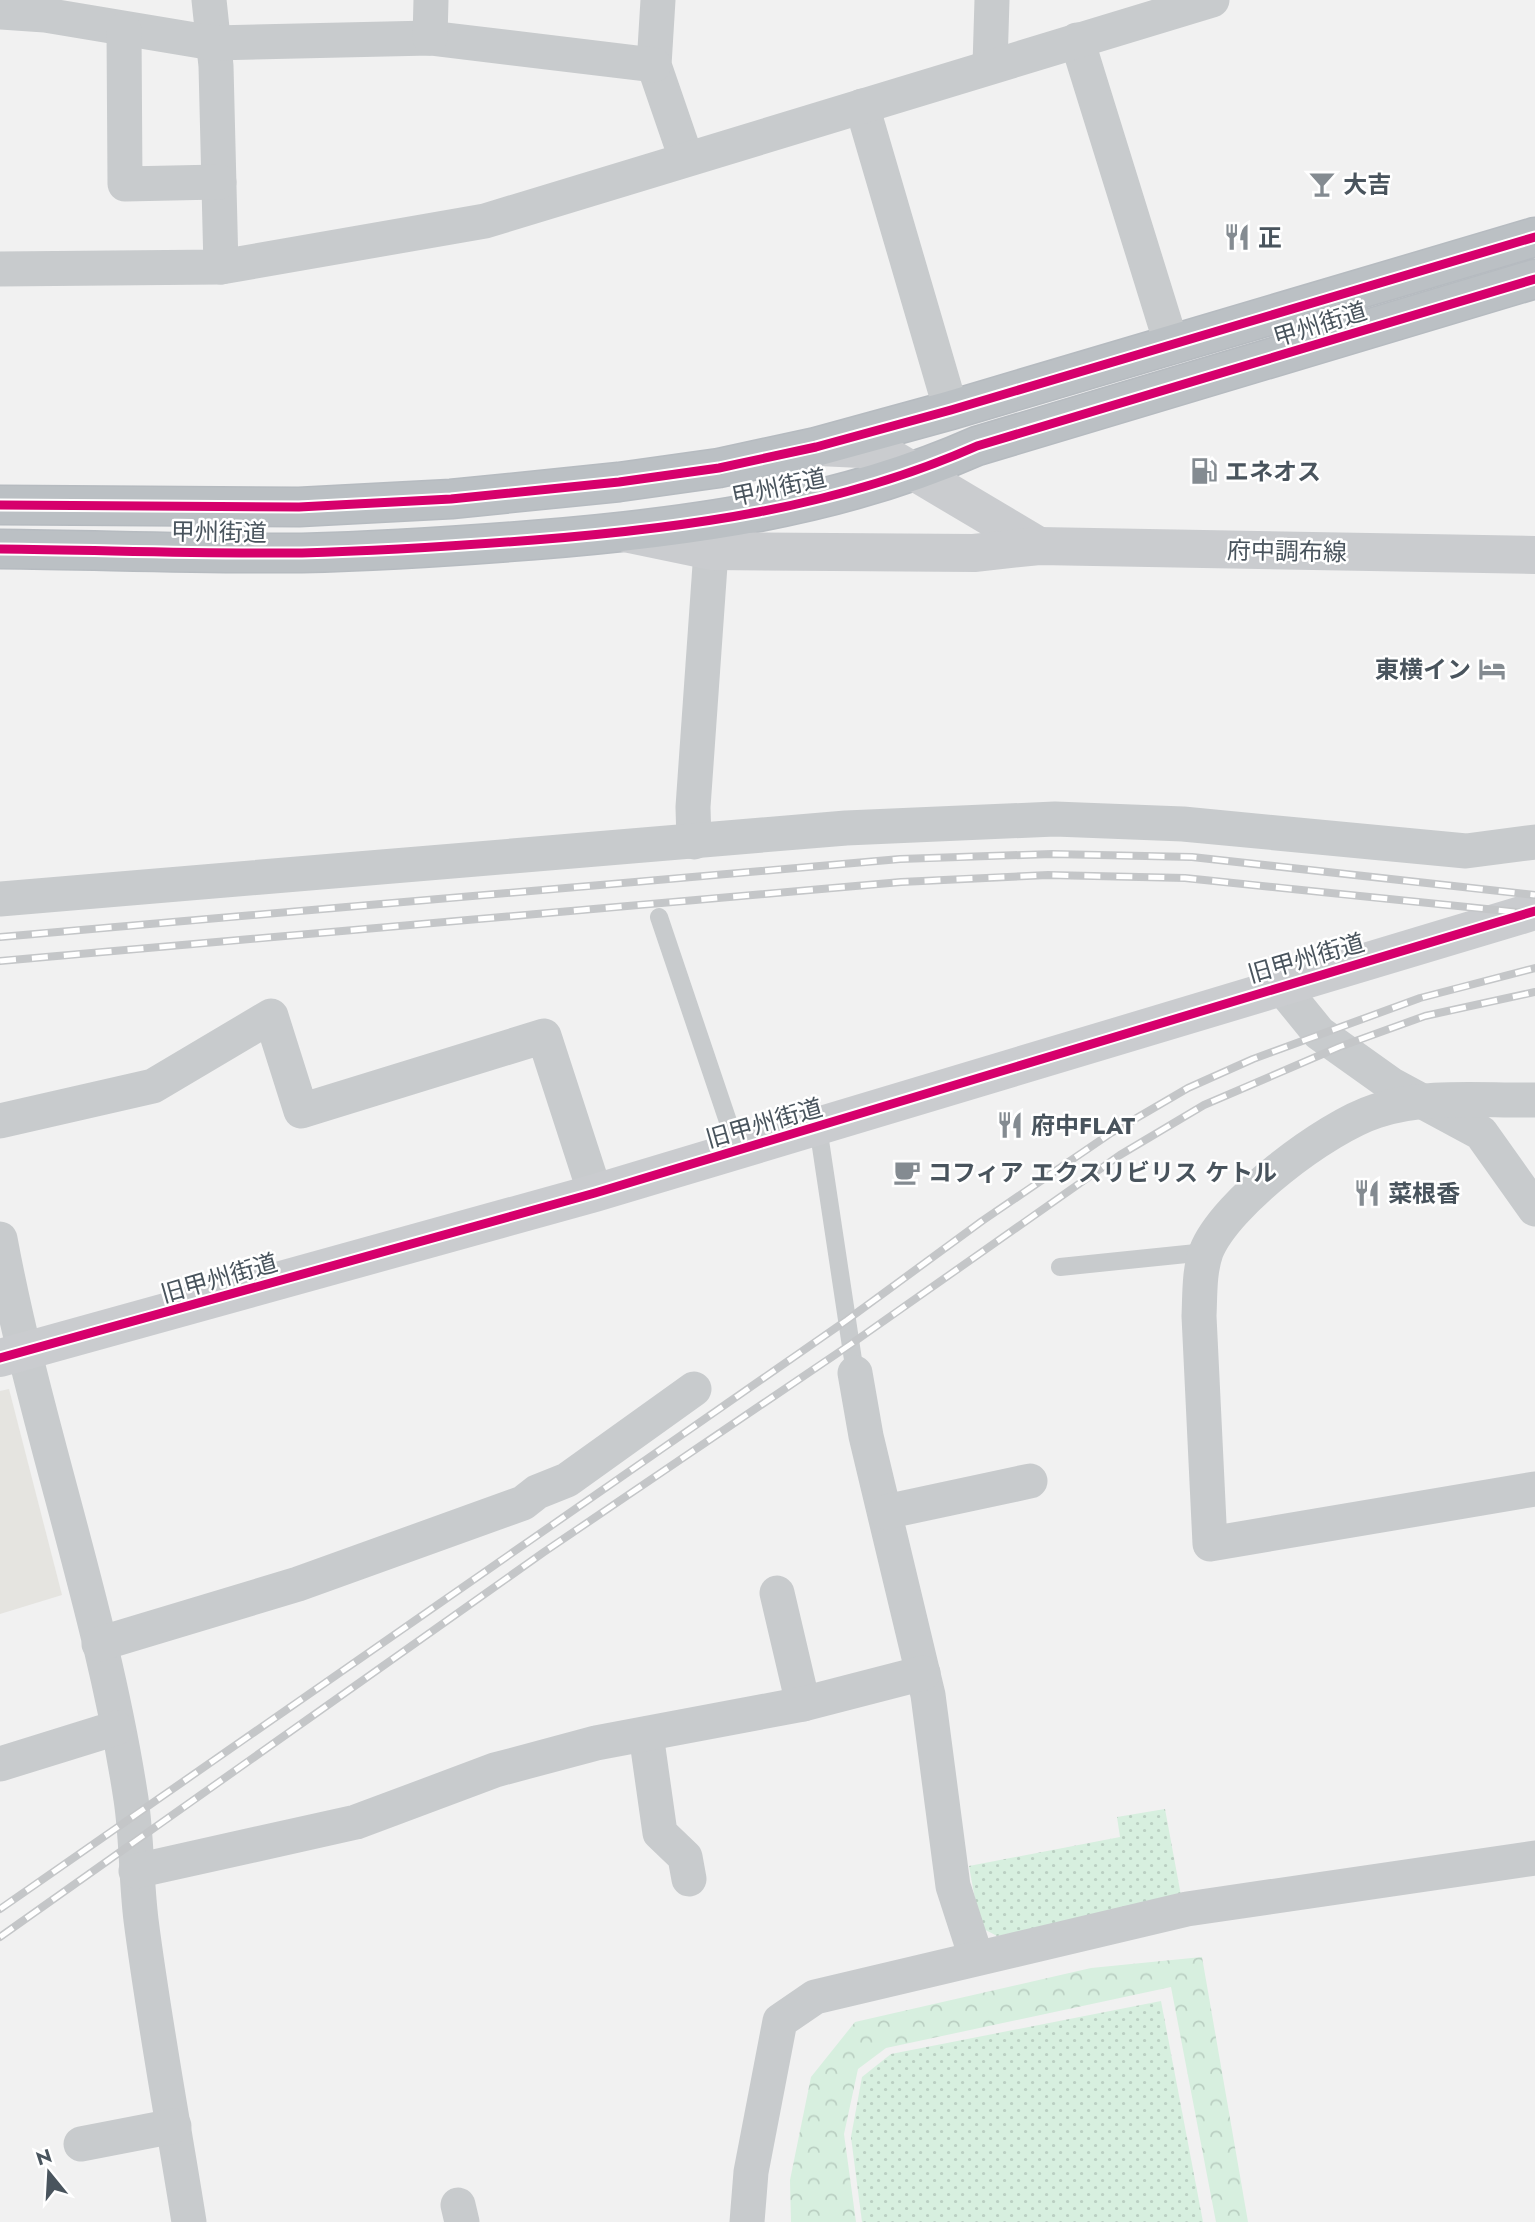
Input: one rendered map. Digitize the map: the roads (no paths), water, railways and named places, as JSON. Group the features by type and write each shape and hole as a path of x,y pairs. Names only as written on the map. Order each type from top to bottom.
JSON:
{"highway":[{"name":"甲州街道","path":"0,505 299,507 451,499 619,482 719,468 816,447 951,410 1535,237"},
{"name":"甲州街道","path":"0,549 301,553 623,533 733,518 828,497 918,472 976,446 1535,279"}],"main road":[{"path":"976,446 965,476 967,491 982,514"},
{"path":"816,447 861,449 891,458 1039,546"},
{"name":"府中調布線","path":"623,533 710,551 974,553 1039,546 1535,555"},
{"name":"旧甲州街道","path":"12,1355 595,1193 1280,985 1535,911"}],"street":[{"path":"209,0 214,43 221,267"},
{"path":"430,38 431,0"},
{"path":"658,0 654,65 686,158"},
{"path":"990,65 992,0"},
{"path":"0,269 221,267 485,221 990,65 1212,0"},
{"path":"0,12 45,15 214,43 430,38 654,65"},
{"path":"124,30 125,184 219,182"},
{"path":"1077,40 1172,346"},
{"path":"862,106 951,410"},
{"path":"694,842 693,807 710,551"},
{"path":"0,899 846,828 1055,819 1182,824 1466,851 1535,842"},
{"path":"1280,985 1319,1033 1392,1084 1481,1133 1535,1209"},
{"path":"0,1121 153,1086 271,1016 301,1111 544,1036 595,1193"},
{"path":"1535,1100 1422,1101 1375,1111 1297,1152 1228,1220 1206,1252 1200,1283 1199,1316 1210,1544 1535,1489"},
{"path":"0,1238 17,1331 12,1355 86,1580 131,1800 136,1871 189,2222"},
{"path":"855,1373 884,1512 923,1673 953,1886 976,1958"},
{"path":"99,1644 312,1579 523,1503 537,1492 567,1480 694,1389"},
{"path":"884,1512 1030,1481"},
{"path":"777,1592 803,1704"},
{"path":"136,1871 356,1822 495,1770 596,1743 803,1704 923,1673"},
{"path":"0,1764 116,1728"},
{"path":"646,1734 660,1833 685,1857 689,1879"},
{"path":"747,2222 751,2172 780,2021 815,1997 1187,1909 1535,1858"},
{"path":"81,2144 174,2126"}],"lane":[{"path":"659,917 738,1151"},
{"path":"818,1127 855,1373"},
{"path":"1060,1267 1206,1252"}],"railway":[{"path":"0,937 900,859 1052,854 1192,857 1535,895"},
{"path":"0,961 901,882 1048,875 1185,878 1535,914"},
{"path":"0,1909 847,1320 982,1221 1111,1133 1188,1088 1253,1059 1420,998 1535,968"},
{"path":"0,1937 544,1552 851,1344 1120,1155 1204,1105 1339,1047 1425,1016 1535,992"}],"place":[{"name":"大吉","path":"1322,184"},
{"name":"正","path":"1237,237"},
{"name":"エネオス","path":"1204,471"},
{"name":"東横イン","path":"1492,669"},
{"name":"府中FLAT","path":"1010,1125"},
{"name":"コフィア エクスリビリス ケトル","path":"907,1172"},
{"name":"菜根香","path":"1367,1193"}]}
